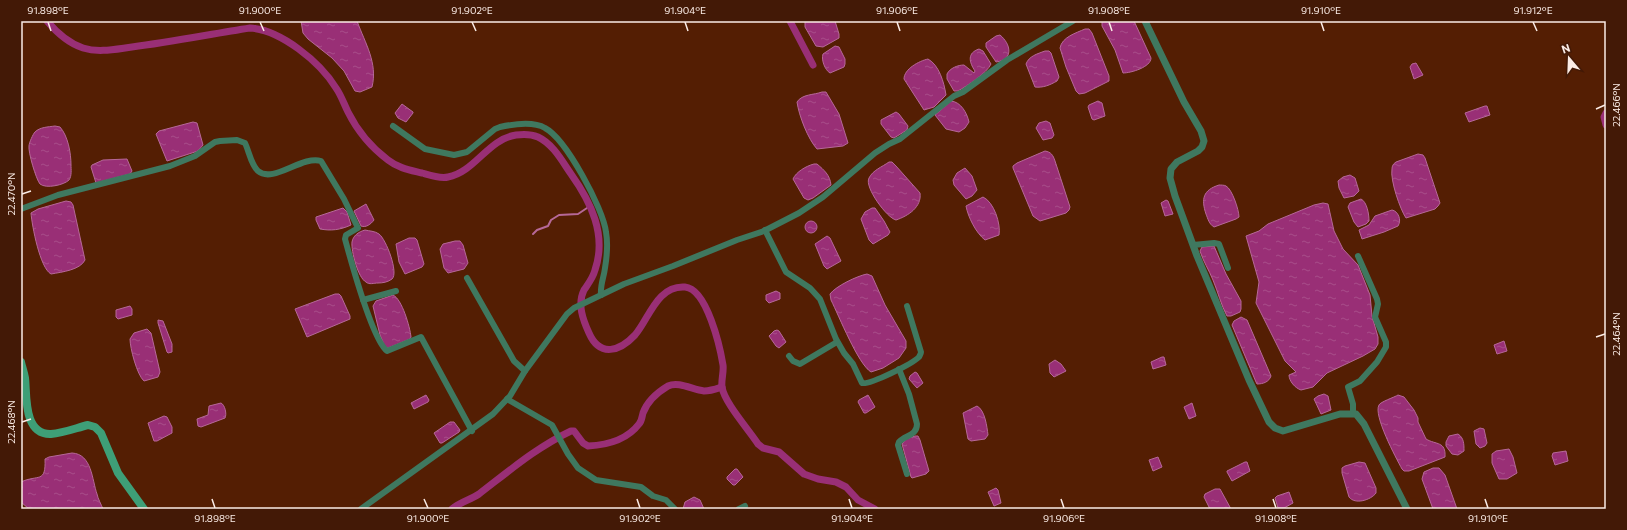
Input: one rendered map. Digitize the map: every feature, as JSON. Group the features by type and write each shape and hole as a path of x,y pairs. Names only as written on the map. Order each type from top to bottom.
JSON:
{"main road":[{"path":"21,362 25,376 29,415 34,426 44,432 52,434 88,425 95,427 101,433 118,473 144,509"}],"street":[{"path":"361,509 494,414 507,399 567,314 574,308 624,284 765,230 799,213 823,197 875,153 900,139 954,96 964,92 1007,60 1073,21"},
{"path":"1145,21 1184,102 1201,131 1204,141 1202,147 1177,162 1170,172 1172,186 1193,245 1249,380 1266,416 1275,428 1280,431 1285,431 1340,414 1353,413 1358,415 1407,509"},
{"path":"393,126 425,149 454,155 467,152 495,129 500,127 534,124 553,133 561,142 583,178 603,221 607,245 601,295"},
{"path":"21,209 58,195 170,166 195,156 215,142 220,141 237,140 244,143 257,171 264,175 271,174 307,161 316,159 321,161 344,199 358,228 346,235 345,239 363,300 383,348 387,351 421,337 472,431"},
{"path":"765,230 786,272 810,288 820,299 838,342 853,364 862,383 869,383 918,358 921,352 907,306"},
{"path":"1193,245 1219,244 1228,268"},
{"path":"1353,413 1353,404 1348,388 1360,382 1377,362 1386,347 1386,342 1375,316 1378,301 1358,256"},
{"path":"467,278 514,361 525,372"},
{"path":"363,300 396,291"},
{"path":"790,356 793,361 800,364 838,342"},
{"path":"899,369 909,394 917,424 915,432 899,442 898,445 907,474"},
{"path":"507,399 552,425 568,454 578,468 590,477 596,480 642,487 653,496 666,500 674,509"}],"water":[{"path":"301,21 357,21 372,61 372,87 360,92 355,91 344,71 332,58 308,39 303,33"},
{"path":"805,21 835,21 839,38 823,47 816,46 805,27"},
{"path":"1102,21 1134,21 1151,58 1148,64 1135,71 1123,73 1115,50 1102,26"},
{"path":"1085,29 1089,29 1092,33 1109,76 1109,81 1085,93 1079,94 1076,91 1066,67 1060,48 1061,44 1066,38"},
{"path":"1000,35 1007,43 1009,51 1006,58 1002,61 996,62 986,47 986,43"},
{"path":"835,46 839,47 845,59 845,64 844,67 830,73 824,65 823,54"},
{"path":"979,49 983,51 991,64 989,68 966,86 958,91 954,91 947,79 947,74 954,67 964,65 974,73 975,71 971,64 970,58 972,53"},
{"path":"1045,51 1049,51 1051,53 1059,77 1057,81 1049,85 1035,87 1026,64 1031,57"},
{"path":"928,59 938,70 946,95 934,107 924,110 904,79 906,72 909,69"},
{"path":"1416,63 1423,75 1414,79 1410,67 1412,64"},
{"path":"826,92 839,114 848,143 843,146 817,149 804,127 797,102 802,97"},
{"path":"951,101 958,103 963,108 969,122 965,128 959,132 946,129 935,115"},
{"path":"1098,101 1102,103 1105,116 1094,120 1092,119 1088,107 1089,105"},
{"path":"402,104 413,112 406,122 398,118 395,113"},
{"path":"1487,106 1490,115 1469,122 1465,113"},
{"path":"896,112 908,126 907,130 894,138 891,137 881,124 881,120"},
{"path":"1046,121 1050,123 1054,135 1052,138 1043,140 1036,128 1039,123"},
{"path":"193,122 197,123 203,145 198,151 167,161 156,134 159,131"},
{"path":"55,126 60,127 67,140 70,155 71,175 67,182 55,186 46,186 40,184 36,177 29,145 37,130"},
{"path":"1045,151 1050,153 1053,157 1070,207 1066,213 1040,221 1033,216 1013,166"},
{"path":"1418,154 1423,155 1425,158 1440,203 1435,209 1406,218 1398,201 1392,180 1392,167 1396,162"},
{"path":"127,159 132,171 130,174 96,183 91,167 92,165 103,160"},
{"path":"889,162 892,162 896,166 920,193 919,203 916,207 905,216 896,220 887,214 877,202 868,182 873,173"},
{"path":"814,164 817,164 822,168 829,178 831,185 808,200 804,198 793,179 796,174"},
{"path":"965,168 972,176 977,190 972,196 966,199 954,185 953,180 957,173"},
{"path":"1350,175 1355,178 1359,191 1354,196 1344,198 1339,188 1338,181 1343,177"},
{"path":"1219,185 1225,186 1231,191 1239,217 1214,227 1207,218 1204,209 1204,200 1207,192"},
{"path":"983,197 993,208 999,225 999,235 985,240 973,224 966,206"},
{"path":"1361,199 1366,205 1369,221 1358,227 1354,222 1348,207 1350,203"},
{"path":"1166,200 1168,201 1173,214 1165,216 1161,203"},
{"path":"66,201 71,202 73,205 85,260 75,268 51,274 43,264 40,255 31,213 38,209"},
{"path":"1323,203 1328,204 1334,231 1343,249 1358,265 1370,295 1372,316 1378,337 1378,344 1375,349 1363,356 1327,373 1313,387 1301,390 1291,382 1289,375 1296,372 1285,361 1256,303 1259,282 1246,236 1259,231 1268,224 1314,205"},
{"path":"366,204 374,220 368,225 361,226 354,211"},
{"path":"343,208 347,212 351,225 336,230 320,229 316,217"},
{"path":"875,208 890,232 888,235 873,244 869,240 861,219 865,212"},
{"path":"1392,210 1399,216 1400,221 1398,226 1362,239 1359,230 1369,225 1375,216"},
{"path":"813,221 816,222 816,232 809,233 806,232 805,225 806,222"},
{"path":"365,230 379,234 385,242 391,256 394,270 394,276 389,281 372,284 367,283 360,275 354,258 352,242 356,234"},
{"path":"827,236 830,238 841,261 827,269 824,266 815,244"},
{"path":"409,238 415,238 417,240 424,264 422,267 405,274 399,262 396,244"},
{"path":"460,241 463,245 468,263 464,269 448,273 444,268 440,249 443,244"},
{"path":"1214,246 1226,274 1241,301 1240,312 1231,316 1227,316 1225,312 1200,251 1202,247"},
{"path":"867,274 872,276 885,305 906,341 906,348 899,358 883,368 871,372 860,360 831,300 830,294 847,282"},
{"path":"776,291 780,293 780,299 769,303 766,300 766,295"},
{"path":"335,294 339,294 341,296 350,319 307,337 295,309"},
{"path":"393,295 402,307 411,337 410,339 388,348 385,347 380,335 373,306 376,301"},
{"path":"130,306 132,309 132,315 118,319 116,317 116,310"},
{"path":"1241,317 1247,320 1271,376 1269,380 1264,383 1257,384 1232,325 1234,321"},
{"path":"158,320 163,321 172,344 172,352 167,352"},
{"path":"147,329 151,333 160,372 158,377 144,381 141,378 134,361 130,339 134,333"},
{"path":"777,330 786,342 779,348 769,336"},
{"path":"1504,341 1507,351 1497,354 1494,345"},
{"path":"1164,357 1166,365 1153,369 1151,362"},
{"path":"1055,360 1061,364 1066,371 1054,377 1050,373 1049,364"},
{"path":"915,372 923,383 917,388 909,379"},
{"path":"1324,394 1328,396 1331,410 1321,414 1314,399"},
{"path":"426,395 429,400 428,402 414,409 411,403"},
{"path":"868,395 875,407 864,413 858,402"},
{"path":"1398,395 1404,397 1414,410 1426,439 1440,444 1444,448 1445,457 1409,471 1404,471 1402,469 1386,437 1379,418 1378,410 1380,404"},
{"path":"221,403 224,406 226,414 225,418 201,427 198,426 197,419 208,415 209,406"},
{"path":"1192,403 1196,416 1189,419 1184,407"},
{"path":"977,406 984,415 988,435 985,439 971,441 968,439 963,413"},
{"path":"164,416 167,417 172,427 172,433 157,441 154,441 148,423"},
{"path":"450,422 454,422 460,430 440,443 434,433"},
{"path":"1480,428 1484,429 1487,443 1485,446 1480,448 1476,444 1474,431"},
{"path":"1458,434 1463,439 1464,451 1458,455 1452,454 1446,446 1446,442 1449,436"},
{"path":"918,436 920,440 929,471 926,474 912,478 902,444 906,439"},
{"path":"1509,449 1513,457 1517,473 1507,479 1499,479 1492,463 1492,454 1496,451"},
{"path":"1566,451 1568,461 1555,465 1552,456 1553,453"},
{"path":"72,453 79,454 87,463 103,509 29,509 21,502 21,482 40,477 44,472 45,459"},
{"path":"1158,457 1162,467 1153,471 1149,460"},
{"path":"1247,462 1250,471 1232,481 1227,471"},
{"path":"1359,462 1365,463 1376,488 1376,493 1371,498 1363,501 1355,501 1349,497 1342,468"},
{"path":"1433,468 1439,468 1445,475 1457,509 1433,509 1422,479 1424,472"},
{"path":"735,469 737,469 743,477 735,485 733,485 727,477"},
{"path":"996,488 998,490 1001,503 994,506 988,492"},
{"path":"1215,489 1220,489 1231,509 1210,509 1204,497 1205,494"},
{"path":"1289,492 1293,503 1284,508 1278,508 1275,498"},
{"path":"694,497 700,500 704,509 683,509 685,502"}],"waterway":[{"path":"47,21 72,43 83,48 95,50 114,50 250,28 262,30 287,41 299,49 320,68 338,91 360,132 382,155 400,167 442,178 458,174 474,163 489,149 506,138 527,134 538,137 557,153 585,196 595,219 599,244 598,257 594,273 584,290 581,301 583,317 589,333 594,341 604,349 617,348 623,345 635,335 655,304 667,291 685,287 693,290 706,308 719,346 723,365 722,387 724,393 732,408 758,444 763,448 779,452 804,474 818,479 836,482 846,487 858,500 875,509"},
{"path":"790,21 813,65"},
{"path":"1606,113 1604,117 1606,125"},
{"path":"533,234 537,230 548,226 551,220 559,215 578,214 590,206"},
{"path":"452,509 479,494 546,444 571,431 574,431 583,443 588,446 609,443 623,438 640,423 643,413 650,401 668,386 681,385 704,391 722,387"}]}
